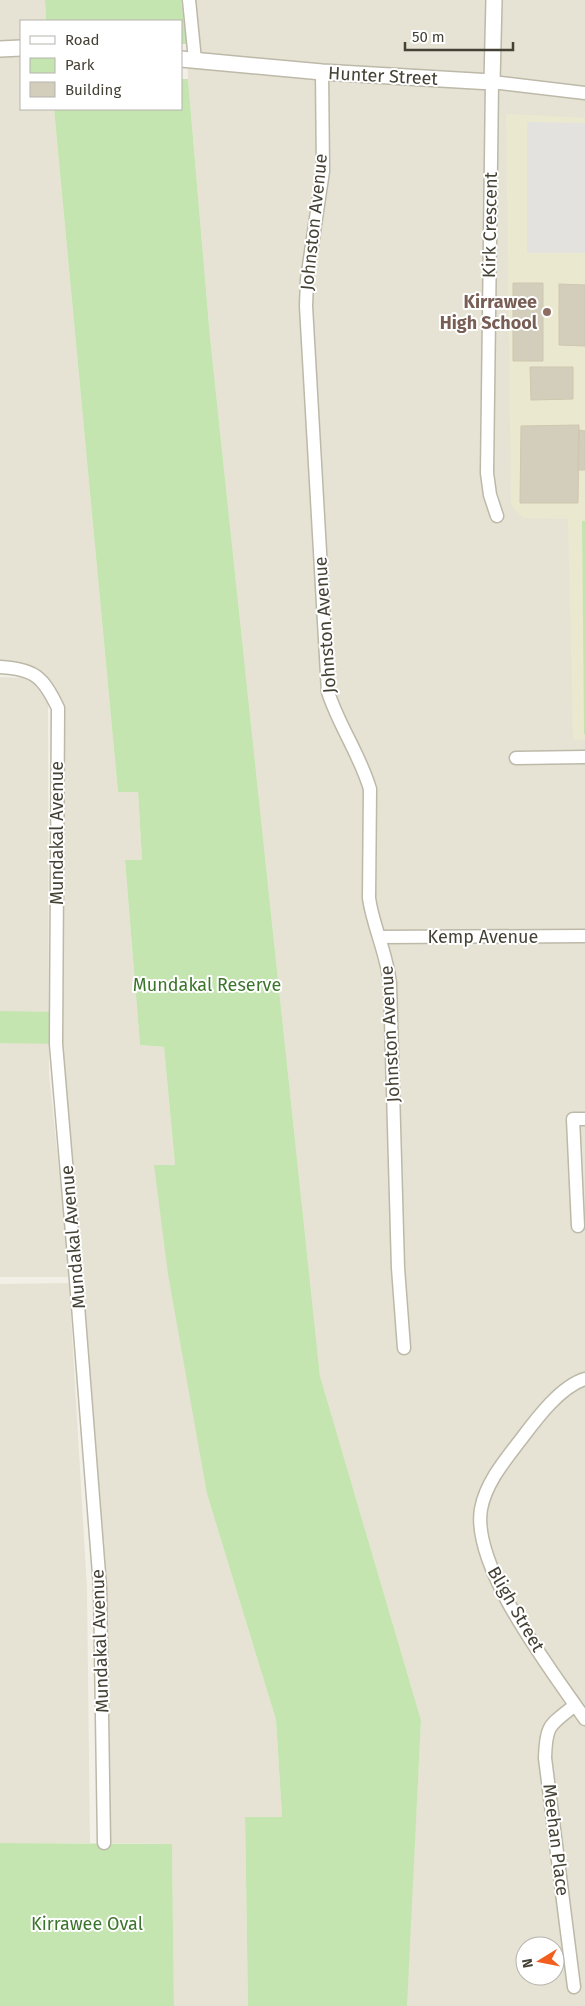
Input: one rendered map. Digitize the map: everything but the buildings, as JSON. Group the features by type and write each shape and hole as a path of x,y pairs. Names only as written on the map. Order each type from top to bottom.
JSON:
{"street":[{"path":"188,60 190,0"},
{"path":"492,82 494,0"},
{"path":"0,49 19,48"},
{"name":"Hunter Street","path":"188,60 322,72 492,82 585,93"},
{"name":"Johnston Avenue","path":"322,72 323,171 307,279 306,306 328,692 334,710 366,776 370,789 369,898 371,913 388,962 390,984 398,1268 404,1348"},
{"name":"Kirk Crescent","path":"492,82 487,473 490,495 497,516"},
{"name":"Mundakal Avenue","path":"0,667 27,670 48,687 58,708 56,1044 100,1587 104,1843"},
{"path":"516,758 585,757"},
{"name":"Kemp Avenue","path":"380,937 585,936"},
{"path":"578,1226 573,1119 585,1119"},
{"name":"Bligh Street","path":"585,1379 577,1381 566,1389 530,1428 498,1470 481,1507 479,1524 484,1548 494,1577 506,1599 585,1720"},
{"name":"Meehan Place","path":"574,1987 545,1758 548,1728 575,1705"}],"shaded area":[{"path":"0,0 45,0 46,20 20,20 20,110 54,110 118,792 138,792 142,860 125,860 140,1045 164,1047 175,1165 155,1165 207,1494 276,1720 282,1817 245,1818 248,2006 174,2006 172,1844 104,1843 100,1587 56,1044 58,708 48,687 0,667"},
{"path":"181,0 585,0 585,2006 406,2006 421,1720 320,1376 210,337 188,79 187,44"},
{"name":"Kirrawee High School","path":"506,114 585,118 585,739 573,740 568,519 523,518 511,505"},
{"path":"527,122 585,123 585,253 527,253"},
{"path":"0,677 30,678 48,704 49,1074 70,1277 0,1277"},
{"path":"69,1283 87,1588 90,1843 0,1843 0,1284"}],"green space":[{"path":"45,0 181,0 187,44 182,44 182,20 46,20"},
{"name":"Mundakal Reserve","path":"182,79 188,79 210,337 320,1376 421,1720 407,2006 248,2006 245,1817 282,1817 276,1720 207,1494 168,1274 154,1165 175,1165 164,1047 140,1045 125,860 142,860 138,792 118,792 54,110 182,110"},
{"path":"582,521 585,521 585,734 584,734"},
{"path":"0,1011 56,1012 56,1044 0,1043"},
{"name":"Kirrawee Oval","path":"0,1843 172,1844 174,2006 0,2006"}],"place":[{"name":"Kirrawee High School","path":"547,312"}]}
